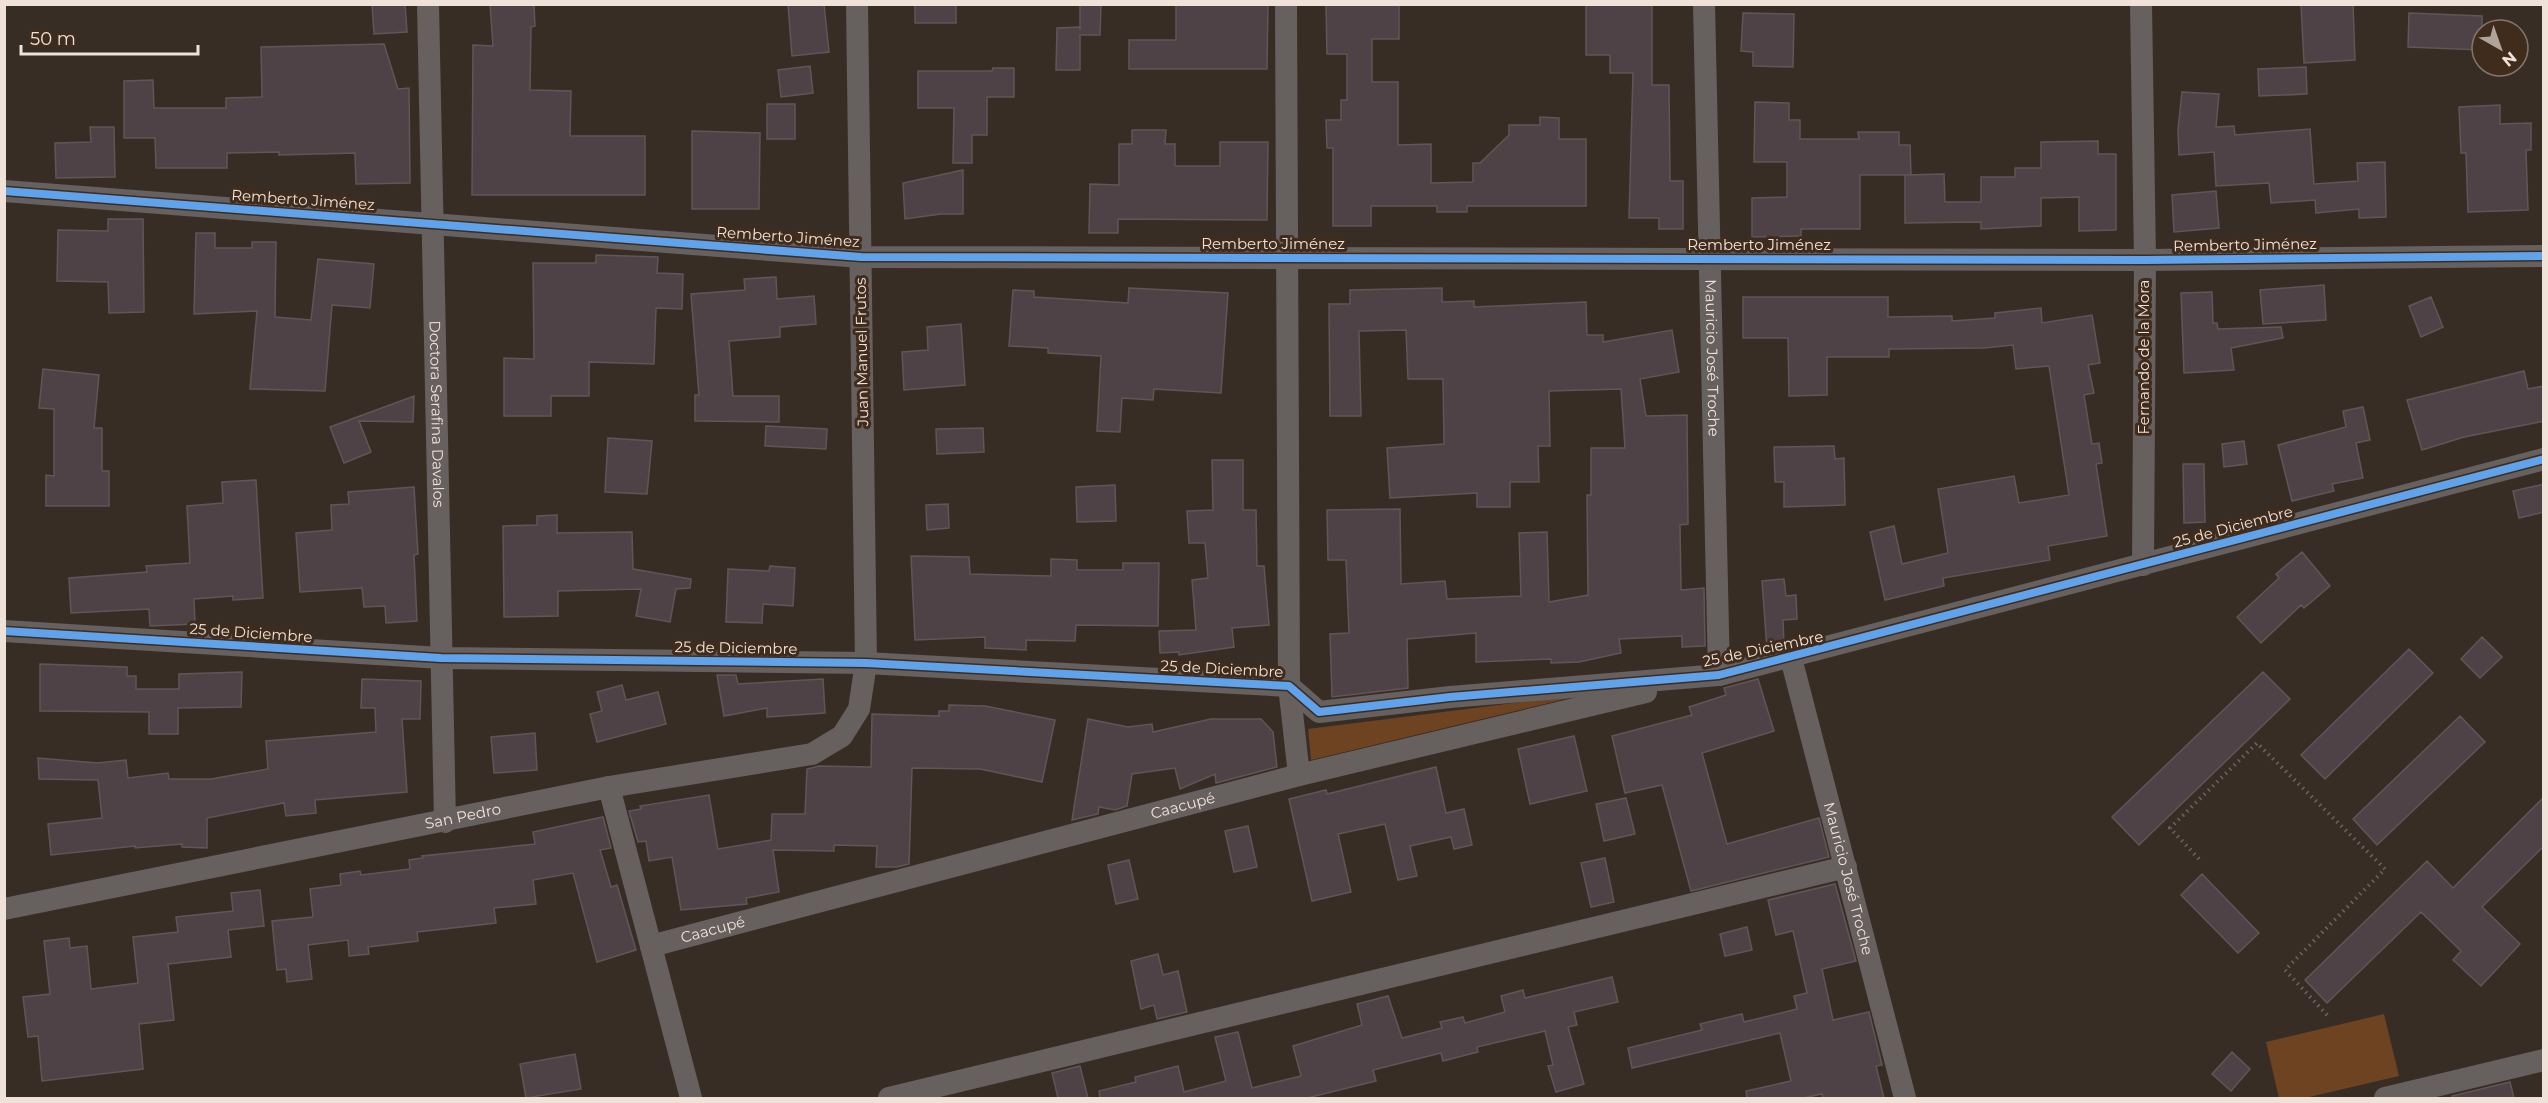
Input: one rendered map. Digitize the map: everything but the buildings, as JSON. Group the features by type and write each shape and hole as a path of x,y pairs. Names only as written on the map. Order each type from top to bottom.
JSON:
{"street":[{"name":"Doctora Serafina Davalos","path":"428,4 445,822"},
{"name":"Juan Manuel Frutos","path":"857,4 866,663"},
{"path":"1286,4 1289,686 1299,775"},
{"name":"Mauricio José Troche","path":"1704,4 1719,675"},
{"name":"Fernando de la Mora","path":"2141,4 2145,260 2143,565"},
{"name":"Remberto Jiménez","path":"4,191 861,256 2145,260 2544,256"},
{"name":"25 de Diciembre","path":"4,631 441,658 866,663 1289,686 1319,712 1450,697 1719,675 2544,459"},
{"name":"Mauricio José Troche","path":"1791,658 1905,1098"},
{"name":"San Pedro","path":"4,909 445,822 609,787 812,754 842,736 859,709 866,663"},
{"name":"Caacupé","path":"651,946 1299,775 1719,675"},
{"path":"609,787 691,1098"},
{"path":"889,1098 1846,867"},
{"path":"2385,1098 2462,1089 2544,1060"}],"path":[{"path":"2199,859 2170,828 2257,743 2385,869 2285,970 2328,1016"}],"shaded area":[{"path":"1586,694 1311,760 1308,729"},
{"path":"2384,1014 2399,1076 2305,1098 2279,1098 2266,1042"}],"cycle path":[{"path":"4,191 861,257 2145,260 2544,256"},
{"path":"4,631 441,658 866,663 1289,686 1319,712 1450,697 1719,675 2544,459"}]}
